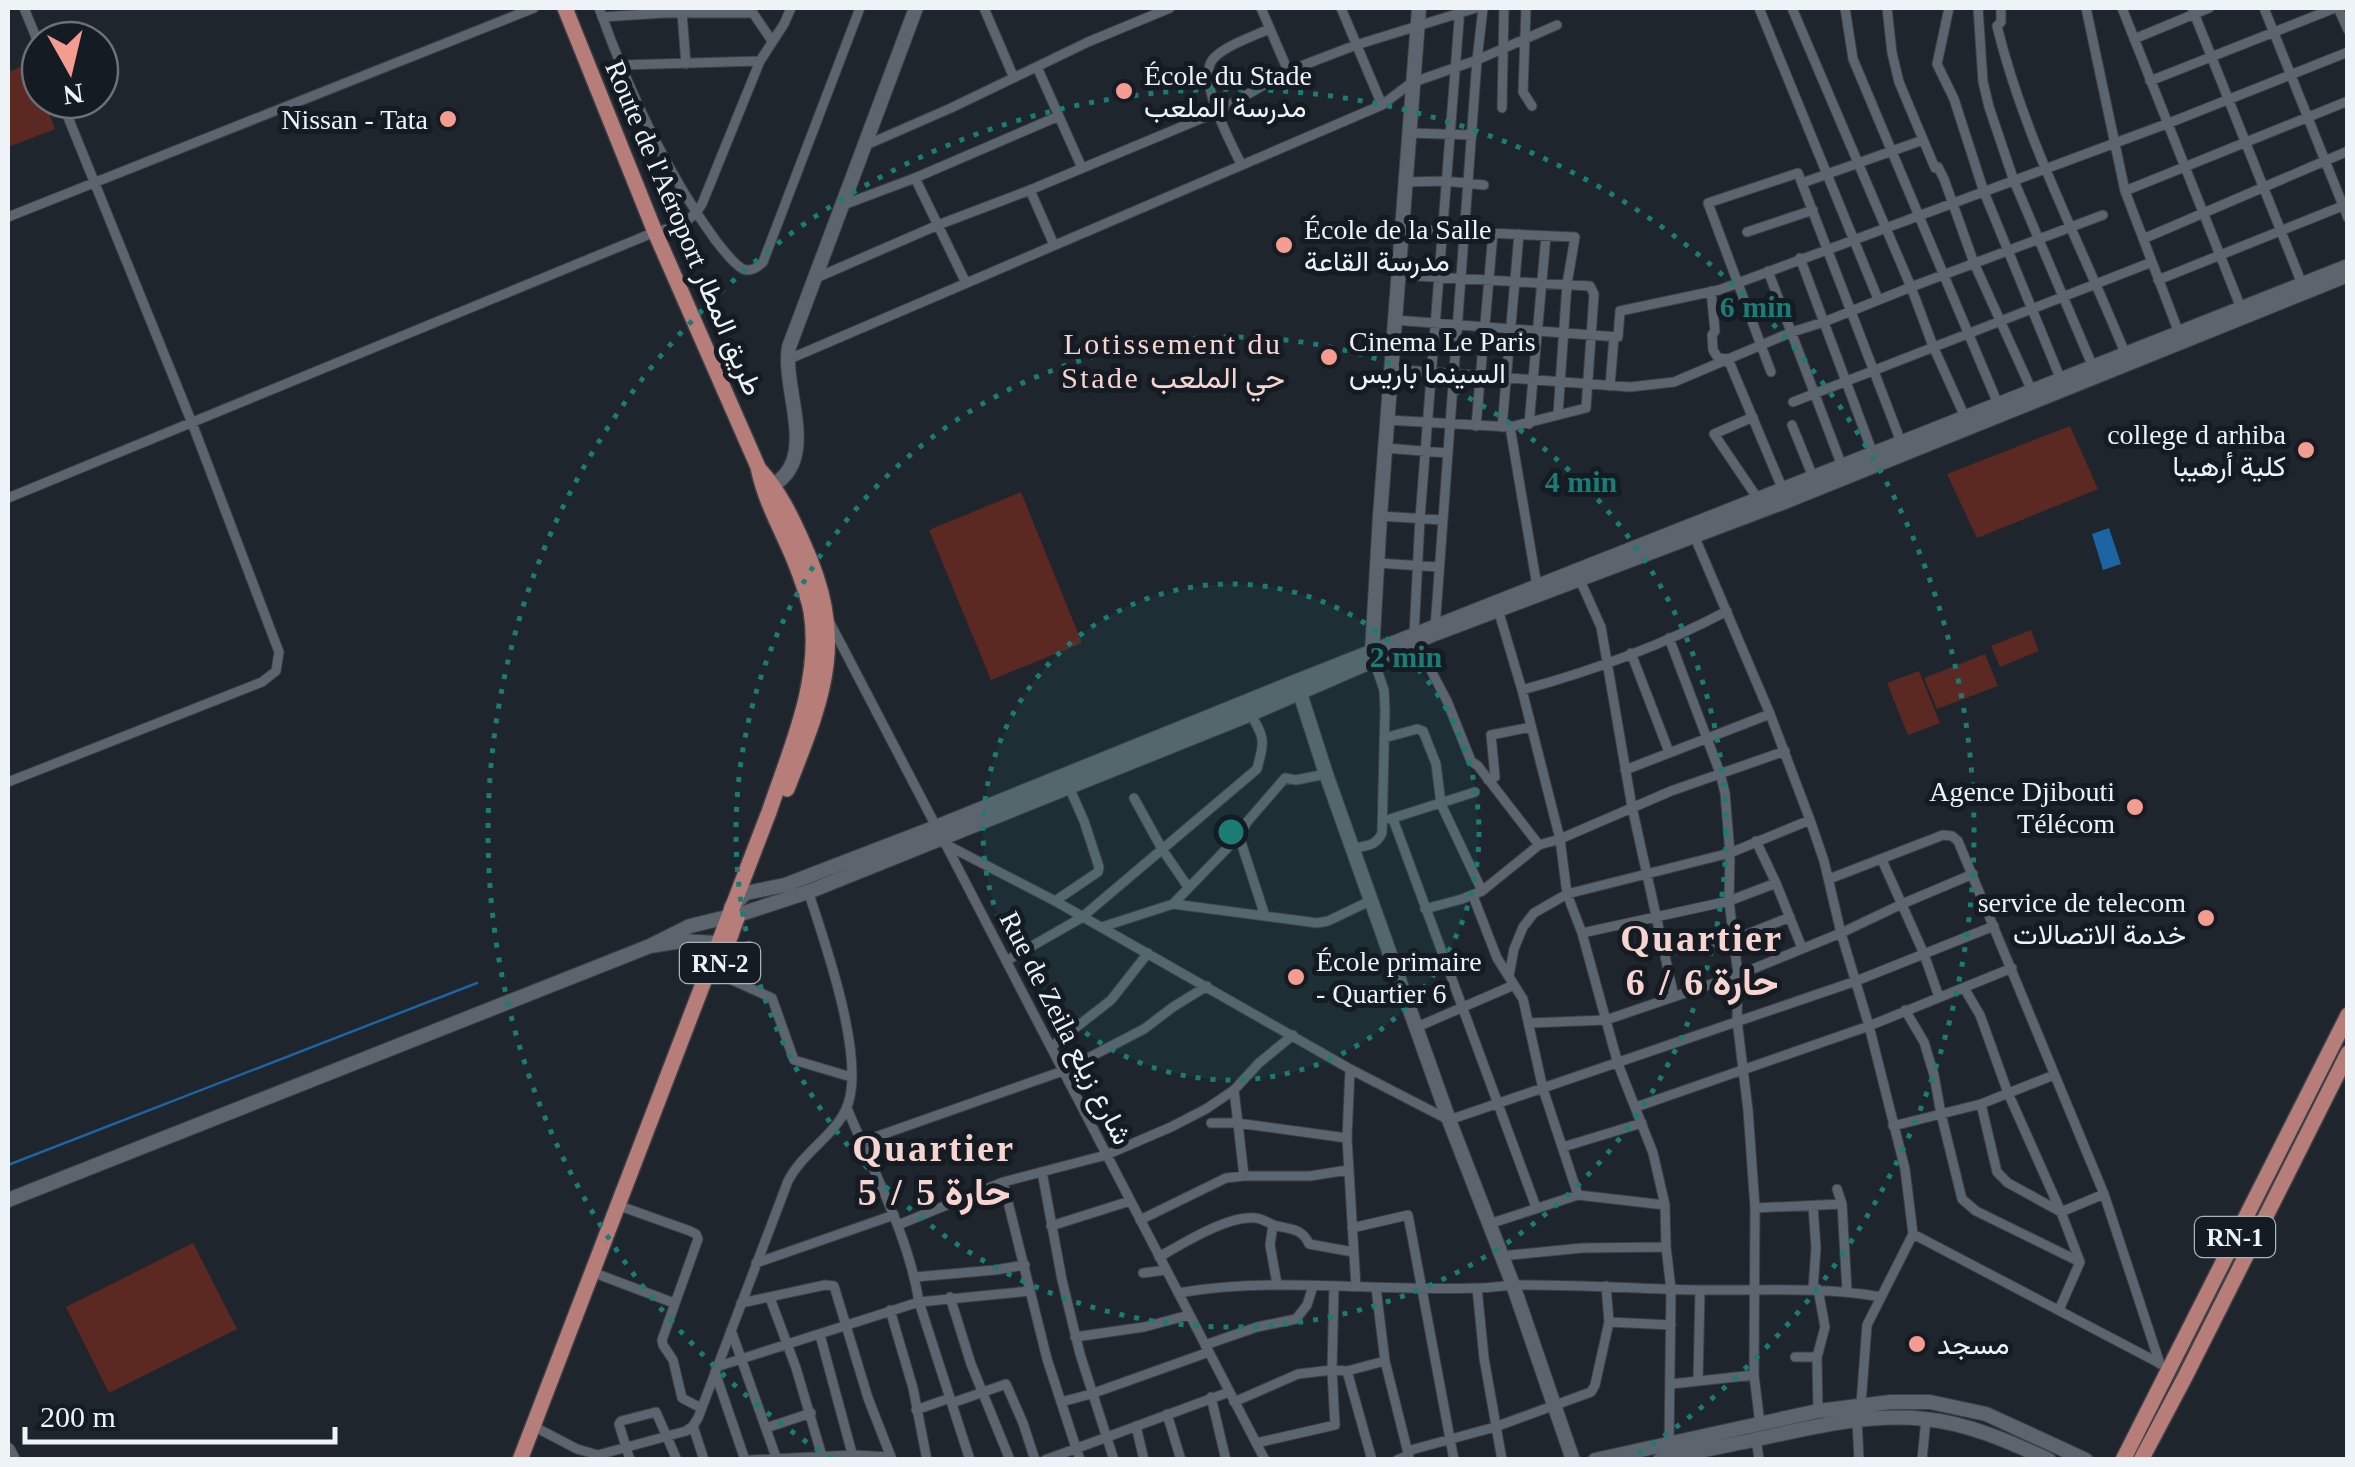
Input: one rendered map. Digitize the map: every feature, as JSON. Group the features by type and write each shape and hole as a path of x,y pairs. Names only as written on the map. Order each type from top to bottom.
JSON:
{"main road":[{"name":"Route de l'Aéroport طريق المطار","path":"565,8 656,232 768,488"},
{"name":"RN-2","path":"520,1460 536,1428 712,971 802,715 814,648 810,608 768,488"},
{"name":"RN-2","path":"729,923 746,893 812,725 827,670 827,616 822,590 807,552 768,488"},
{"name":"RN-1","path":"2124,1460 2164,1366 2348,1015"},
{"name":"RN-1","path":"2141,1460 2348,1052"},
{"name":"RN-2","path":"529,1460 536,1428"}],"street":[{"path":"8,217 534,8"},
{"path":"8,498 656,232 681,226 696,214 760,60 791,8"},
{"path":"772,41 751,10 600,12 647,124 696,214 721,247 743,269 752,270 763,262 860,8"},
{"path":"768,488 782,478 797,446 786,360 796,326 916,8"},
{"path":"984,8 1014,78"},
{"path":"864,146 1170,8"},
{"path":"1261,8 1288,71"},
{"path":"1341,8 1382,105"},
{"path":"1418,8 1376,563 1373,656 1384,690 1388,820 1536,1208"},
{"path":"813,279 1217,112 1288,71 1460,11 1480,8 1434,631"},
{"path":"1502,108 1504,8"},
{"path":"1526,8 1524,92 1532,106"},
{"path":"1759,8 1878,300"},
{"path":"1792,8 1966,417"},
{"path":"1846,8 1853,59 1998,404"},
{"path":"1886,8 1899,82 2032,391"},
{"path":"1949,8 1938,64 1954,98 1984,192 2061,380"},
{"path":"1978,8 1982,82 2014,181 2093,366"},
{"path":"2002,8 1997,26 2008,71 2127,358"},
{"path":"2088,8 2125,190 2179,333"},
{"path":"2122,8 2241,308"},
{"path":"2134,39 2193,10 2209,8"},
{"path":"2264,8 2348,218"},
{"path":"2150,81 2337,8 2348,30"},
{"path":"2193,10 2302,284"},
{"path":"1460,11 1416,566 1416,638 1471,762 1539,844"},
{"path":"682,13 686,64"},
{"path":"786,360 1382,105 1412,83 1558,25"},
{"path":"1240,164 1217,112 1208,67 1222,52 1270,29"},
{"path":"1394,320 1618,337 1620,311 1686,298 1738,282 2047,169 2348,52"},
{"path":"622,65 760,60"},
{"path":"1037,67 1082,168"},
{"path":"2125,190 2348,100"},
{"path":"843,205 1059,116"},
{"path":"8,782 262,682 276,671 279,652 192,422 69,120"},
{"path":"1410,133 1472,135"},
{"path":"1802,183 1923,140"},
{"path":"2142,239 2348,152"},
{"path":"1771,372 1708,203 1798,174 1902,442"},
{"path":"916,178 966,283"},
{"path":"1406,182 1484,185"},
{"path":"1030,190 1054,245"},
{"path":"2158,280 2345,205"},
{"path":"1747,232 1813,210"},
{"path":"1391,368 1630,388 1674,382 1792,332 2102,215"},
{"path":"1402,229 1575,237 1558,414"},
{"path":"1476,426 1493,233"},
{"path":"1519,234 1506,378 1506,427 1537,586"},
{"path":"1530,424 1546,236"},
{"path":"1800,258 1873,454"},
{"path":"1793,402 2152,262"},
{"path":"1692,531 1758,499 1785,495 1813,477 2093,366 2127,358 2179,333 2348,266"},
{"path":"1768,271 1842,466"},
{"path":"941,836 1416,638 2348,275"},
{"path":"1388,420 1506,427 1530,424 1586,408 1588,384 1592,288 1398,276"},
{"path":"1710,291 1713,350 1718,358 1728,359"},
{"path":"1610,386 1614,337"},
{"path":"1728,359 1785,495"},
{"path":"1753,418 1714,434 1758,499"},
{"path":"1792,425 1813,477"},
{"path":"1385,448 1447,453"},
{"path":"1380,516 1442,520"},
{"path":"1692,531 1728,611 1810,820 1905,1169 1914,1234 1867,1325 1861,1404"},
{"path":"1376,563 1439,567"},
{"path":"1497,607 1537,586 1577,576"},
{"path":"1577,576 1602,627 1632,807 1674,997"},
{"path":"1497,607 1560,840 1567,894 1618,1064 1653,1152 1665,1204 1671,1289 1669,1443"},
{"path":"810,608 827,616"},
{"path":"1522,690 1570,677 1700,626 1728,611"},
{"name":"Rue de Zeila شارع زيلع","path":"827,616 1265,1460"},
{"path":"1669,638 1725,792 1729,902 1738,975 1736,1020 1755,1208 1758,1460"},
{"path":"1631,653 1668,752"},
{"path":"1298,687 1573,1460"},
{"path":"1006,961 1081,918 1257,769 1265,747 1248,708"},
{"path":"1625,770 1770,714"},
{"path":"1488,780 1495,778 1491,735 1531,727"},
{"path":"1384,738 1422,730 1436,764 1441,804 1477,893 1496,958 1523,999 1543,1090 1578,1195"},
{"path":"1425,909 1477,893 1539,844 1560,840 1720,772 1785,752"},
{"path":"650,946 681,941 729,923 806,884 1069,787 1092,771"},
{"path":"1173,904 1239,836 1285,778 1326,774"},
{"path":"1055,901 1099,868 1069,787"},
{"path":"1354,848 1379,840 1388,820 1475,792"},
{"path":"1134,798 1188,887"},
{"path":"1511,981 1514,949 1523,927 1534,913 1567,894 1730,853 1810,820"},
{"path":"1829,879 1947,835 1958,840 2104,1194 2164,1366"},
{"path":"941,836 1350,1069 1449,1120 1856,981 1994,926"},
{"path":"1239,836 1265,916"},
{"path":"1756,841 1802,948"},
{"path":"1882,860 1939,997"},
{"path":"1530,1022 1606,1020 1738,975 1973,874"},
{"path":"1582,934 1729,902 1776,883"},
{"path":"746,893 806,884"},
{"path":"704,1460 693,1426 788,1180 847,1108 850,1053 838,986 806,884"},
{"path":"1102,927 1173,904 1317,923 1372,900"},
{"path":"1663,952 1735,940 1790,917"},
{"path":"8,1200 650,946 690,926 729,923"},
{"path":"1050,1047 1110,1000 1148,953"},
{"path":"1636,1107 1868,1026 2012,968"},
{"path":"712,971 772,998 794,1060 851,1078"},
{"path":"1417,1026 1463,1009 1511,981"},
{"path":"860,1142 1063,1071 1144,1029 1207,986"},
{"path":"1964,988 1980,1015 2008,1093 2080,1262 2059,1310"},
{"path":"1905,1010 1924,1042 1934,1075 1962,1199 2080,1262"},
{"path":"756,1263 1004,1182 1106,1155 1206,1109 1234,1090 1293,1035"},
{"path":"1350,1069 1347,1138 1356,1288"},
{"path":"1893,1126 1980,1104 2054,1075"},
{"path":"1234,1090 1244,1176"},
{"path":"1980,1104 1997,1172 2008,1183 2060,1212"},
{"path":"847,1108 896,1220 970,1460"},
{"path":"1563,1147 1642,1122"},
{"path":"1211,1124 1237,1123 1347,1138"},
{"path":"1140,1220 1226,1178 1310,1176 1348,1170"},
{"path":"1042,1172 1075,1337 1114,1460"},
{"path":"1004,1182 1050,1372 1080,1460"},
{"path":"1837,1189 1842,1204 1847,1291"},
{"path":"2060,1212 2104,1194"},
{"path":"1489,1224 1578,1195 1665,1204"},
{"path":"1051,1226 1130,1201"},
{"path":"1755,1208 1842,1204"},
{"path":"622,1206 696,1234 698,1239 663,1345 673,1360 682,1398 701,1408"},
{"path":"1813,1206 1816,1289 1825,1326 1818,1357 1818,1411"},
{"path":"1352,1228 1408,1215 1454,1460"},
{"path":"1160,1257 1199,1235 1258,1218 1298,1231 1310,1244 1353,1252"},
{"path":"1273,1225 1270,1245 1278,1284"},
{"path":"1914,1234 2185,1377"},
{"path":"1501,1256 1582,1248 1666,1248"},
{"path":"915,1277 1025,1266"},
{"path":"1143,1273 1166,1270"},
{"path":"596,1274 674,1304"},
{"path":"715,1370 748,1460 891,1458 831,1284 741,1303"},
{"path":"1178,1293 1278,1284 1356,1288 1816,1289 1881,1297"},
{"path":"1060,1402 1092,1394 1257,1327 1296,1319 1313,1286"},
{"path":"1256,1443 1335,1425 1334,1286"},
{"path":"1409,1457 1411,1450 1495,1427 1583,1396 1595,1386 1609,1322 1606,1286"},
{"path":"1376,1288 1385,1361 1409,1457"},
{"path":"1477,1288 1502,1460"},
{"path":"1698,1380 1700,1290"},
{"path":"715,1370 919,1302 1030,1291"},
{"path":"950,1297 1010,1460"},
{"path":"770,1298 822,1456"},
{"path":"890,1310 914,1388 927,1460"},
{"path":"1075,1337 1190,1315"},
{"path":"1609,1322 1671,1326"},
{"path":"731,1329 777,1459"},
{"path":"820,1335 853,1457"},
{"path":"1795,1358 1818,1357"},
{"path":"1051,1458 1210,1397 1232,1397 1298,1374 1347,1371 1385,1361"},
{"path":"1347,1371 1372,1460"},
{"path":"1671,1384 1754,1375"},
{"path":"916,1410 1006,1384 1035,1460"},
{"path":"1210,1397 1226,1460"},
{"path":"1660,1460 1712,1454 1757,1429 1818,1411 1915,1402 1986,1414 2086,1460"},
{"path":"630,1460 621,1421 656,1412 677,1460"},
{"path":"766,1428 810,1413"},
{"path":"1168,1414 1182,1460"},
{"path":"1596,1460 1757,1429 1857,1420 1926,1419 1974,1430 2049,1460"},
{"path":"1922,1460 1926,1419"},
{"path":"1857,1420 1859,1460"},
{"path":"536,1428 587,1456 607,1454 693,1426"},
{"path":"1136,1426 1144,1460"},
{"path":"8,1450 13,1460"},
{"path":"1396,1460 1409,1457"}],"shaded area":[{"path":"20,67 20,120 52,120 55,129 11,146 8,136 8,72"},
{"path":"2070,426 2098,489 1977,538 1947,474"},
{"path":"1021,492 1082,643 991,680 929,530"},
{"path":"2031,630 2039,651 2000,667 1991,646"},
{"path":"1985,654 1998,686 1937,709 1924,678"},
{"path":"1919,671 1940,723 1908,735 1887,683"},
{"path":"193,1243 237,1329 109,1393 66,1307"}],"water":[{"path":"2109,528 2121,564 2103,570 2092,534"}],"waterway":[{"path":"8,1165 477,983"}],"place":[{"name":"École du Stade مدرسة الملعب","path":"1124,91"},
{"name":"Nissan - Tata","path":"448,119"},
{"name":"École de la Salle مدرسة القاعة","path":"1284,245"},
{"name":"Cinema Le Paris السينما باريس","path":"1329,357"},
{"name":"college d arhiba كلية أرهيبا","path":"2306,450"},
{"name":"Agence Djibouti Télécom","path":"2135,807"},
{"name":"service de telecom خدمة الاتصالات","path":"2206,918"},
{"name":"École primaire - Quartier 6","path":"1296,977"},
{"name":"مسجد","path":"1917,1344"}],"district":[{"name":"Lotissement du Stade حي الملعب","path":"1173,360"},
{"name":"Quartier 6 / حارة 6","path":"1702,960"},
{"name":"Quartier 5 / حارة 5","path":"934,1170"}]}
